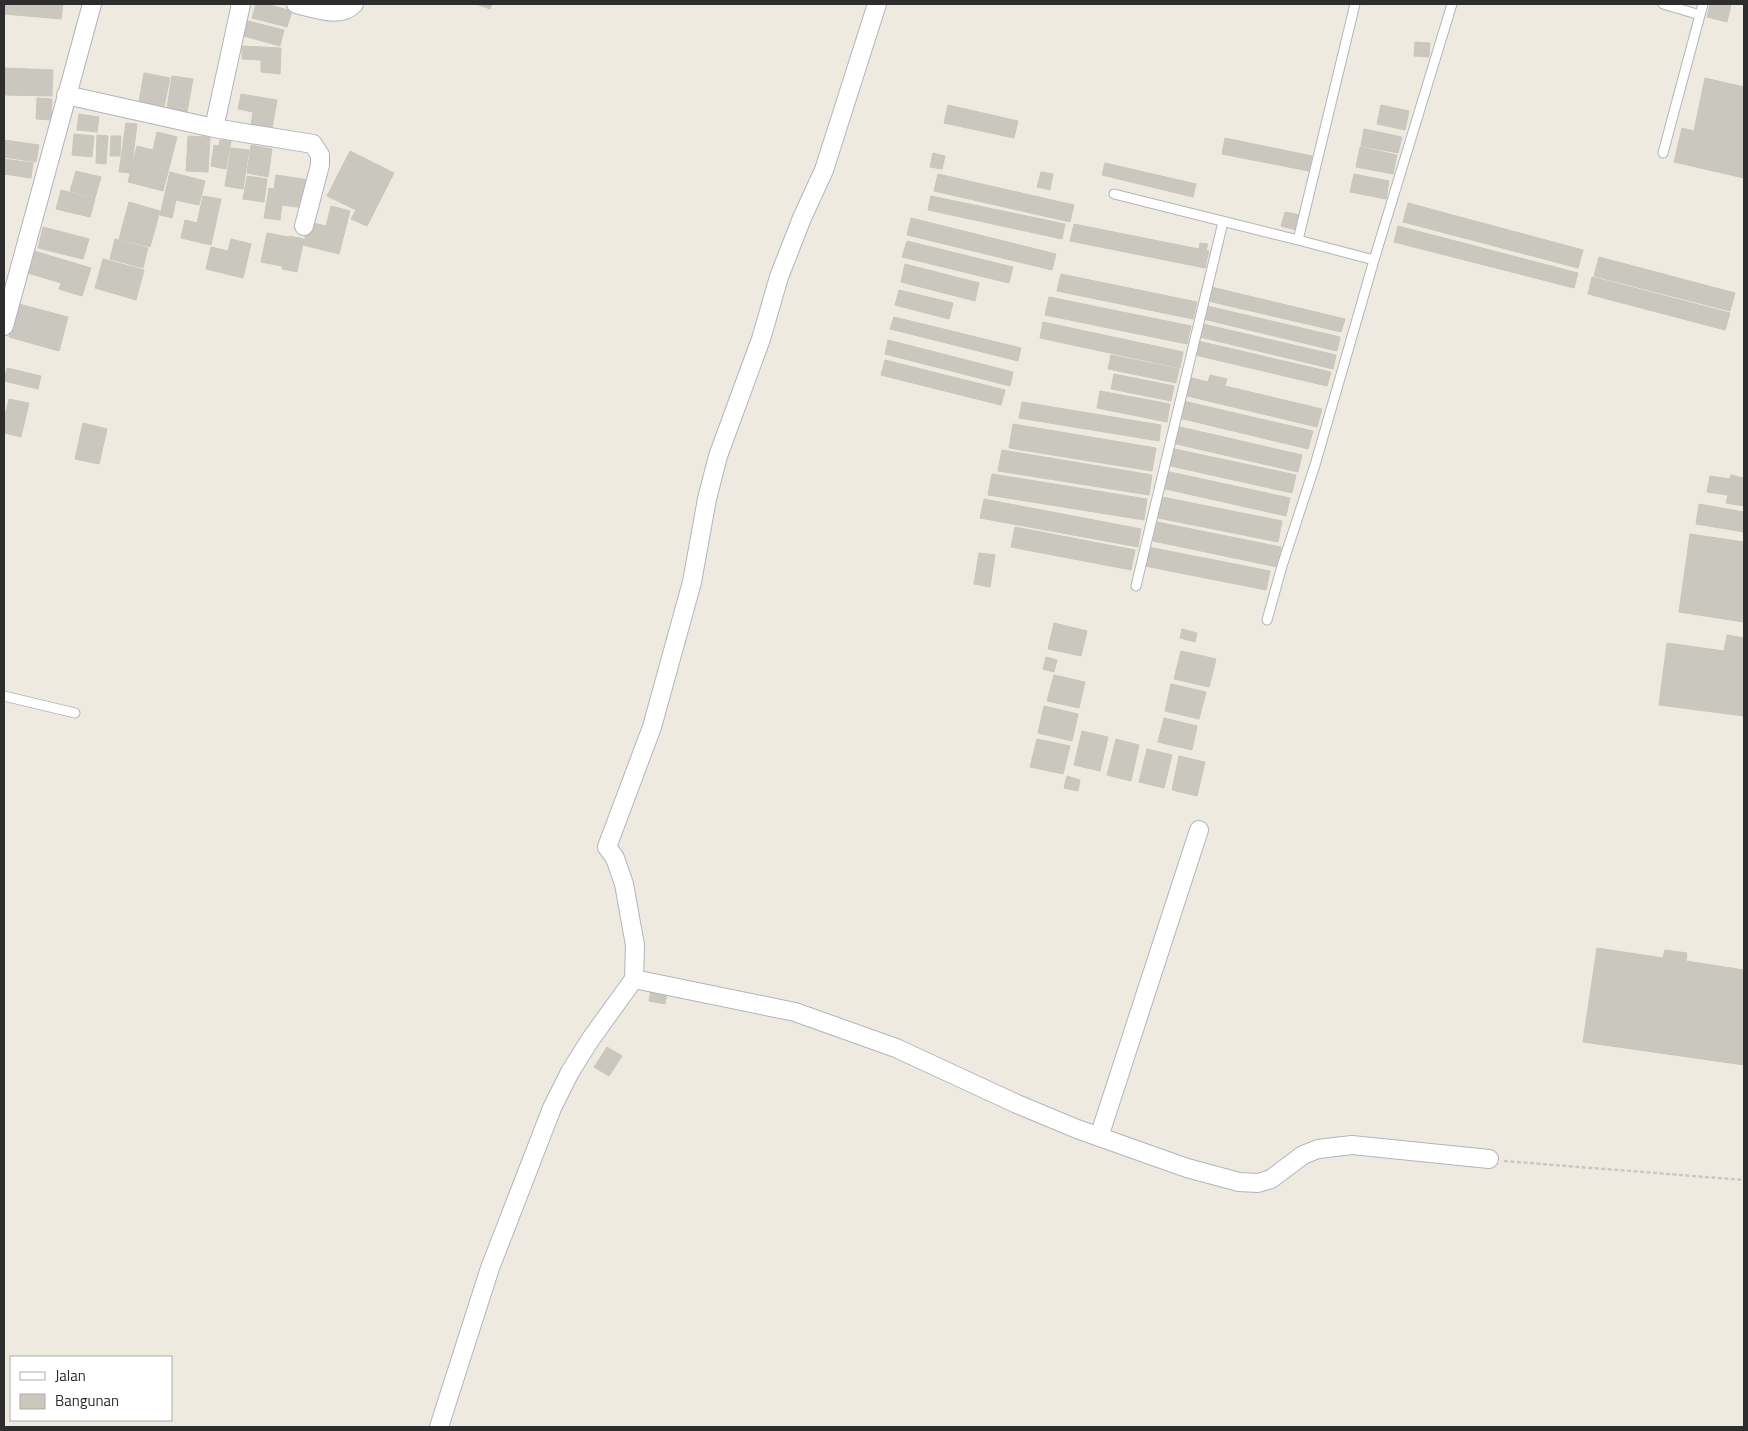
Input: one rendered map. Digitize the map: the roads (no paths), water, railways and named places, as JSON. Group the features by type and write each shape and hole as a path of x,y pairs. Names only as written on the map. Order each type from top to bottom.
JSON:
{"street":[{"path":"4,326 92,4"},
{"path":"214,128 240,4"},
{"path":"296,4 338,12 345,11 354,4"},
{"path":"439,1427 490,1268 552,1108 570,1072 590,1040 634,979 634,945 624,884 615,858 607,846 652,728 692,582 707,499 718,456 752,366 779,277 802,218 824,170 877,4"},
{"path":"66,95 214,128 313,144 320,155 320,165 304,226"},
{"path":"1099,1137 1199,830"},
{"path":"634,979 795,1012 896,1048 1016,1104 1099,1137 1187,1168 1249,1183 1271,1179 1303,1156 1331,1146 1352,1145 1489,1160"}],"lane":[{"path":"1298,240 1355,4"},
{"path":"1268,620 1452,4"},
{"path":"1663,4 1700,15"},
{"path":"1662,153 1703,4"},
{"path":"1114,194 1374,260"},
{"path":"1136,586 1223,222"},
{"path":"4,696 75,713"}]}
